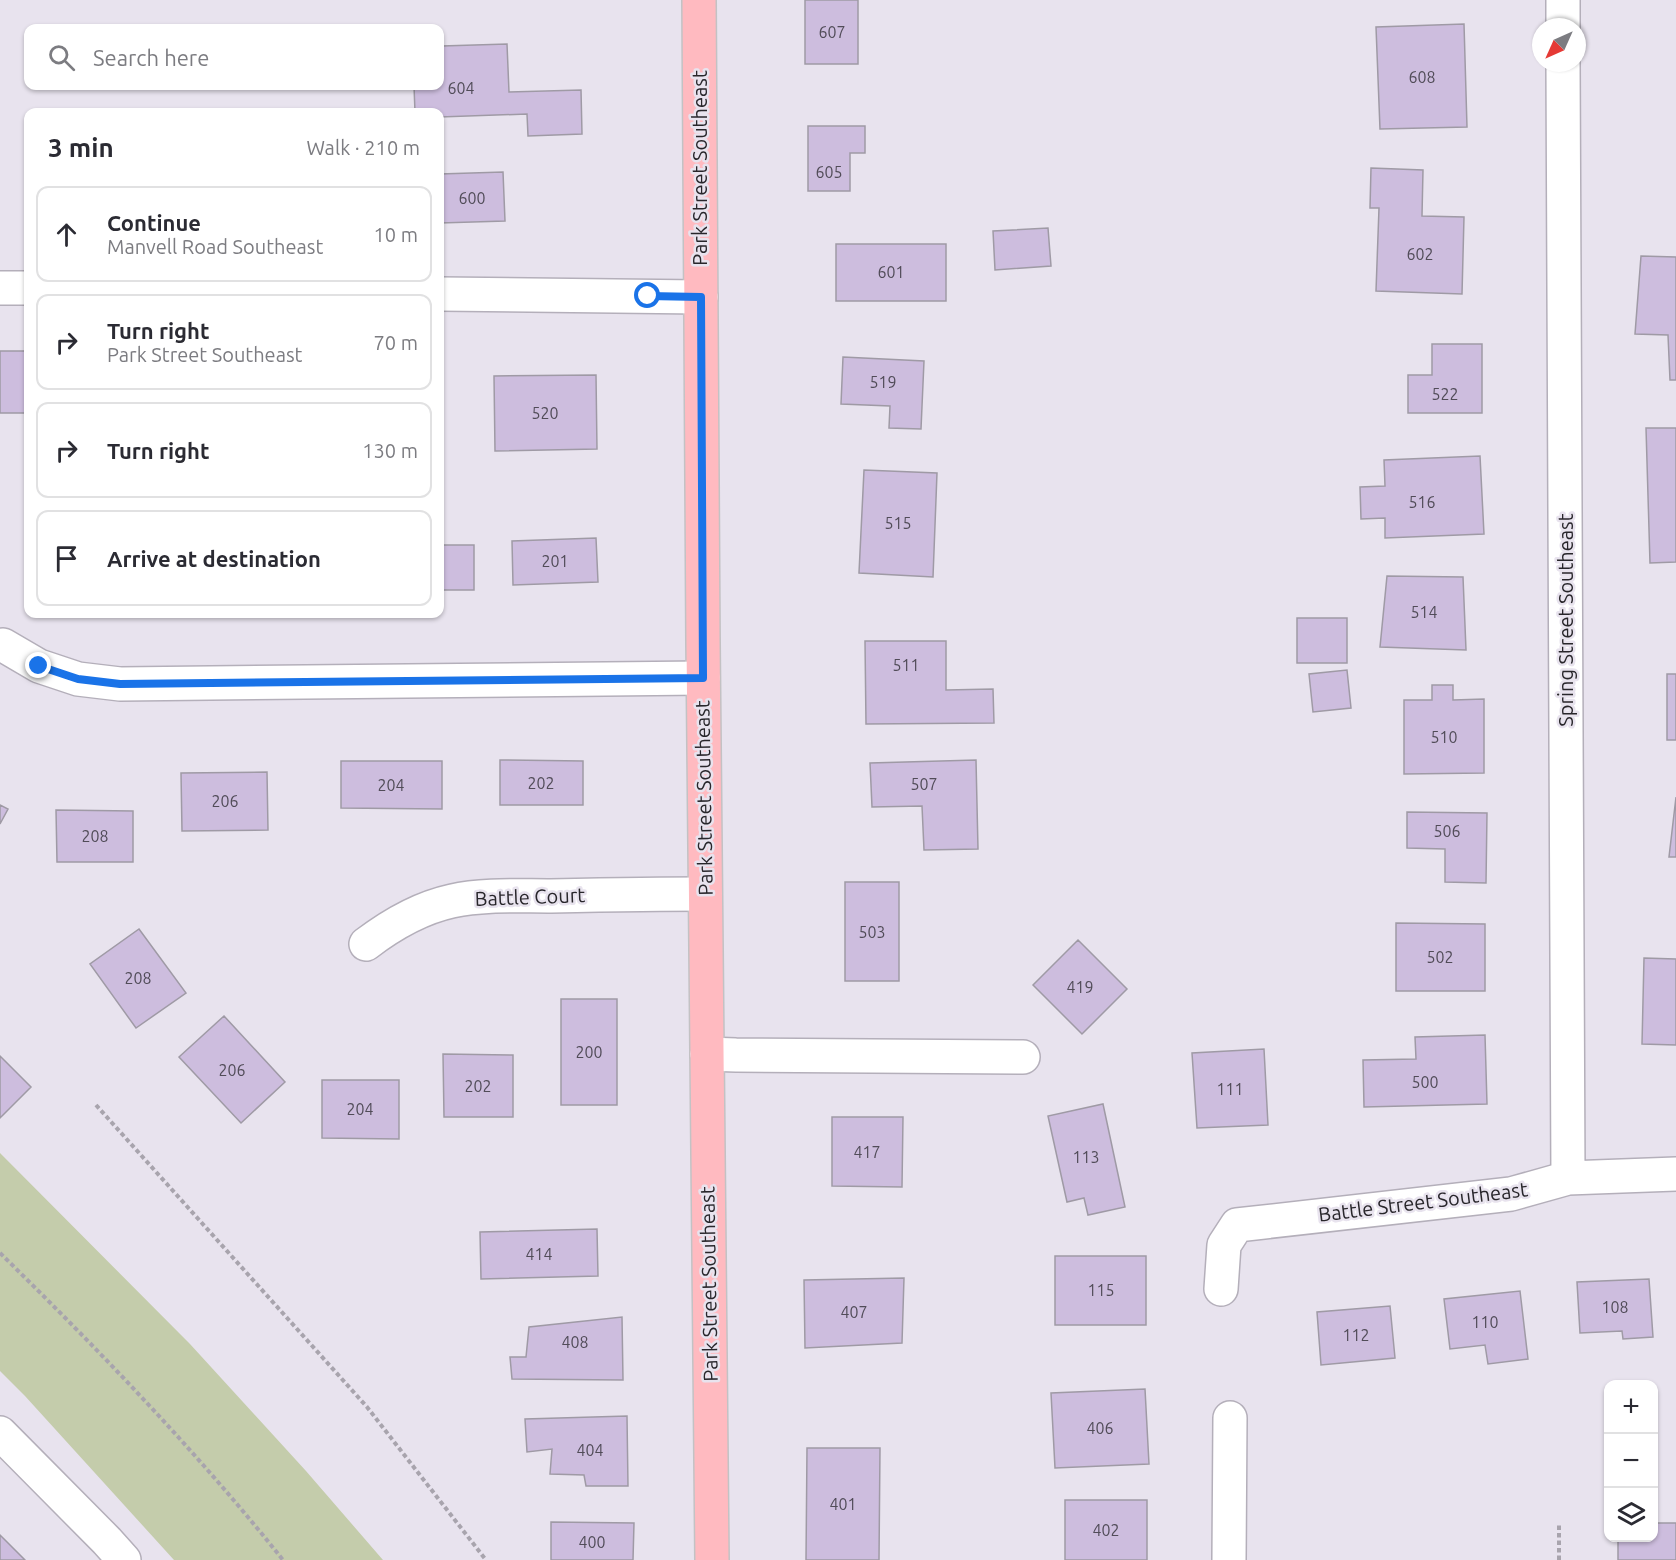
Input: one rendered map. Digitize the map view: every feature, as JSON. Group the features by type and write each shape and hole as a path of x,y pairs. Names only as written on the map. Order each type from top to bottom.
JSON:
{"main road":[{"name":"Park Street Southeast","path":"699,0 712,1560"}],"street":[{"path":"1563,0 1563,18"},
{"name":"Spring Street Southeast","path":"1563,72 1568,1178"},
{"path":"0,288 24,288"},
{"path":"444,294 701,297"},
{"path":"3,645 39,666 78,679 120,684 703,678"},
{"name":"Battle Court","path":"366,944 415,914 454,901 495,896 705,894"},
{"path":"707,1054 1023,1057"},
{"name":"Battle Street Southeast","path":"1221,1289 1224,1245 1237,1225 1510,1194 1568,1178 1676,1174"},
{"path":"1229,1560 1230,1418"},
{"path":"0,1433 124,1560"}],"path":[{"path":"96,1105 367,1407 486,1560"},
{"path":"0,1253 153,1408 241,1508 283,1560"},
{"path":"1558,1560 1559,1525"}],"green space":[{"path":"0,1153 190,1344 306,1471 383,1560 174,1560 0,1371"}],"building":[{"path":"805,0 858,0 858,64 805,64"},
{"path":"1464,24 1467,127 1380,129 1376,27"},
{"path":"507,44 509,92 581,90 582,134 528,136 527,114 444,117 444,108 415,108 414,90 444,90 444,46"},
{"path":"808,126 865,126 865,153 850,153 850,191 808,191"},
{"path":"1371,168 1423,170 1422,216 1464,217 1462,294 1376,291 1379,208 1370,208"},
{"path":"503,172 505,221 444,223 444,174"},
{"path":"1048,228 1051,266 995,270 993,231"},
{"path":"836,244 946,244 946,301 836,301"},
{"path":"1641,256 1676,257 1676,380 1670,380 1668,335 1635,334"},
{"path":"1432,344 1482,344 1482,413 1408,413 1408,375 1432,375"},
{"path":"0,351 24,351 24,413 0,413"},
{"path":"843,357 924,361 921,429 889,428 890,406 841,404"},
{"path":"596,375 597,449 495,451 494,376"},
{"path":"1646,428 1676,428 1676,562 1650,563"},
{"path":"1480,456 1484,534 1385,538 1385,518 1361,519 1360,487 1385,486 1384,460"},
{"path":"864,470 937,473 933,577 859,573"},
{"path":"596,538 598,582 513,585 512,541"},
{"path":"444,545 474,545 474,590 444,590"},
{"path":"1387,576 1463,577 1466,650 1380,647"},
{"path":"1297,618 1347,618 1347,663 1297,663"},
{"path":"865,641 946,641 946,690 993,689 994,723 866,724"},
{"path":"1347,670 1351,708 1313,712 1309,674"},
{"path":"1667,674 1676,674 1676,740 1667,740"},
{"path":"1432,685 1453,685 1453,700 1484,699 1484,773 1404,774 1404,700 1432,700"},
{"path":"500,760 583,761 583,805 500,805"},
{"path":"976,760 978,849 924,850 922,806 872,807 870,763"},
{"path":"341,761 442,761 442,809 341,808"},
{"path":"267,772 268,830 182,831 181,773"},
{"path":"1676,797 1676,857 1669,857"},
{"path":"0,805 8,809 0,824"},
{"path":"56,810 133,811 133,862 57,862"},
{"path":"1407,812 1487,813 1486,883 1445,882 1445,849 1407,848"},
{"path":"845,882 899,882 899,981 845,981"},
{"path":"1396,923 1485,924 1485,991 1396,991"},
{"path":"139,929 186,993 136,1028 90,964"},
{"path":"1078,940 1127,989 1082,1034 1033,985"},
{"path":"1644,958 1676,959 1676,1045 1642,1044"},
{"path":"561,999 617,999 617,1105 561,1105"},
{"path":"224,1016 285,1082 241,1123 179,1057"},
{"path":"1485,1035 1487,1104 1364,1107 1363,1060 1416,1059 1415,1037"},
{"path":"1264,1049 1268,1125 1197,1128 1192,1053"},
{"path":"443,1054 513,1055 513,1117 444,1117"},
{"path":"0,1056 31,1087 0,1118"},
{"path":"322,1080 399,1080 399,1139 322,1138"},
{"path":"1103,1104 1125,1207 1088,1215 1084,1198 1067,1202 1048,1116"},
{"path":"832,1117 903,1117 902,1187 832,1186"},
{"path":"597,1229 598,1276 481,1279 480,1232"},
{"path":"1055,1256 1146,1256 1146,1325 1055,1325"},
{"path":"904,1278 902,1343 805,1348 804,1280"},
{"path":"1649,1279 1653,1337 1623,1339 1622,1331 1580,1333 1577,1282"},
{"path":"1520,1291 1528,1359 1488,1364 1485,1345 1450,1349 1444,1299"},
{"path":"1390,1306 1395,1358 1321,1365 1317,1312"},
{"path":"622,1317 623,1380 512,1379 510,1357 526,1357 529,1327"},
{"path":"1145,1389 1149,1464 1055,1468 1051,1393"},
{"path":"627,1416 628,1486 586,1486 584,1475 550,1474 552,1449 527,1452 525,1419"},
{"path":"807,1448 880,1448 879,1560 806,1560"},
{"path":"1065,1500 1147,1500 1147,1560 1065,1560"},
{"path":"551,1522 634,1523 633,1560 551,1560"},
{"path":"1658,1523 1676,1523 1676,1560 1618,1560 1618,1542 1658,1542"},
{"path":"0,1535 25,1560 0,1560"}],"route":[{"path":"39,666 78,679 120,684 703,678 701,297 648,296"}]}
